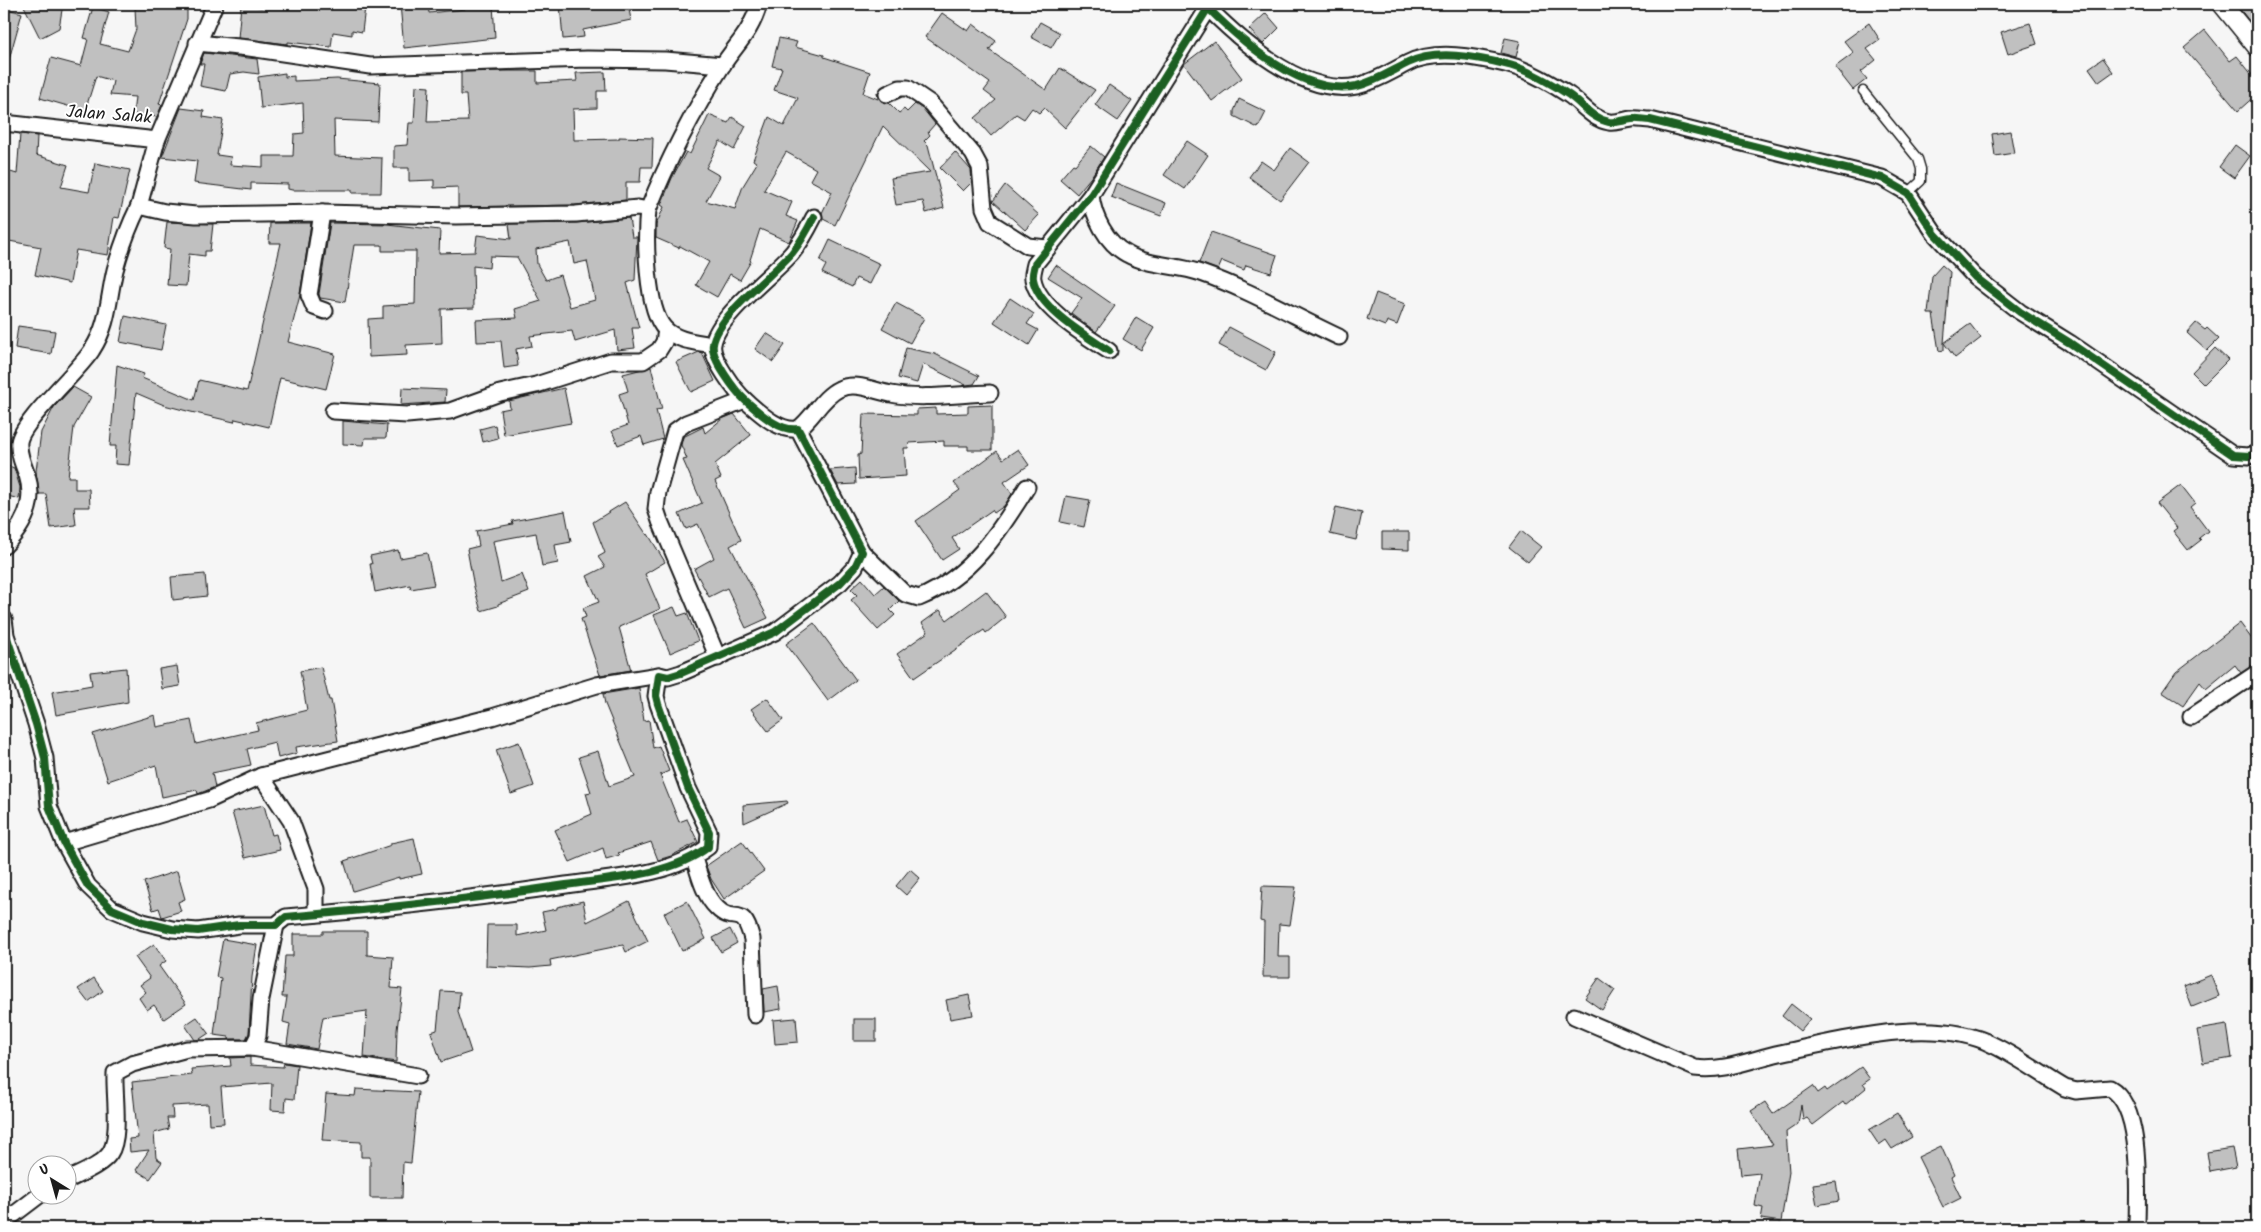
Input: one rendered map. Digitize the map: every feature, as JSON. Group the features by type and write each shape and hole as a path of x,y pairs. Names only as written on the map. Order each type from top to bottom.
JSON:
{"street":[{"name":"Jalan Salak","path":"4,123 157,140 215,4"},
{"path":"712,345 681,338 666,330 658,318 649,276 646,234 648,210 668,164 723,65 746,36 755,18 759,4"},
{"path":"2222,4 2257,47"},
{"path":"1109,351 1062,320 1035,286 1032,277 1035,264 1091,194 1207,6 1226,26 1271,62 1309,80 1325,85 1354,86 1363,84 1381,79 1410,62 1434,56 1469,57 1506,64 1551,84 1569,95 1588,112 1609,122 1633,119 1688,128 1882,178 1908,193 1935,234 1975,277 2020,312 2070,343 2233,455 2249,456 2257,453"},
{"path":"197,43 249,48 370,66 587,59 665,60 723,65"},
{"path":"887,94 900,88 908,88 930,103 973,154 980,167 984,208 990,222 1028,246 1047,248"},
{"path":"4,546 23,525 28,510 29,483 20,452 19,440 25,429 52,395 92,351 106,323 115,270 139,206 157,140"},
{"path":"1091,194 1093,210 1098,220 1111,240 1128,255 1199,272 1339,337"},
{"path":"139,206 166,212 196,214 322,213 456,216 576,214 638,208 648,210"},
{"path":"322,213 309,295 314,307 325,311"},
{"path":"814,217 792,252 731,313 717,331 712,345 721,369 737,393 762,415 792,430 798,429 806,423 836,390 851,385 893,394 990,392"},
{"path":"333,411 407,415 450,411 500,393 536,385 611,361 644,361 659,350 664,342 666,330"},
{"path":"718,658 656,509 658,492 675,431 686,423 745,400"},
{"path":"798,429 862,552 905,594 919,598 947,582 980,556 1001,529 1027,487"},
{"path":"64,843 209,800 261,776 492,717 597,685 659,675 668,677 718,658 775,632 840,583 855,567 862,552"},
{"path":"4,619 5,635 36,724 45,758 49,806 64,843 88,886 112,909 143,922 172,929 198,931 239,925 276,925 286,917 521,892 645,873 694,858 708,847 710,837 688,788 658,704 656,696 659,675"},
{"path":"2191,717 2257,673"},
{"path":"261,776 291,821 316,889 316,914"},
{"path":"694,858 700,879 713,904 728,915 739,915 749,927 752,939 756,1015"},
{"path":"252,1048 258,1036 262,999 276,925"},
{"path":"1574,1016 1695,1068 1709,1070 1788,1052 1912,1030 1942,1030 1992,1044 2065,1088 2076,1091 2110,1088 2121,1097 2130,1120 2137,1174 2137,1228"},
{"path":"78,1174 100,1162 110,1153 117,1134 114,1093 115,1073 132,1064 187,1049 252,1048 418,1076"},
{"path":"4,1217 12,1216 28,1204"}],"lane":[{"path":"1863,91 1918,159 1921,169 1921,181 1908,193"}],"building":[{"path":"23,4 63,4 59,28 40,38"},
{"path":"271,4 338,4 365,7 362,32 352,30 352,35 333,32 331,47 238,38 241,5 270,8"},
{"path":"400,4 428,4 429,13 465,9 465,6 475,6 474,4 493,4 495,38 404,48"},
{"path":"560,4 577,4 577,8 597,4 628,4 631,20 583,30 584,37 563,39"},
{"path":"2236,4 2257,4 2257,16 2250,22"},
{"path":"187,5 187,19 159,104 162,105 157,117 133,114 135,97 110,95 113,81 96,76 85,111 40,98 51,58 81,66 88,39 84,38 93,7 109,12 100,44 128,51 136,29 135,7"},
{"path":"4,8 22,13 8,63 4,62"},
{"path":"942,13 968,31 973,24 996,41 989,50 1046,90 1060,68 1095,90 1065,128 1044,108 1039,113 1032,108 1024,119 1016,114 991,136 975,118 996,100 984,91 990,83 925,37"},
{"path":"1266,13 1279,28 1263,44 1249,29"},
{"path":"1040,22 1060,33 1051,48 1031,37"},
{"path":"1869,23 1880,40 1867,49 1876,60 1861,72 1867,79 1853,90 1835,67 1854,53 1844,41"},
{"path":"2030,23 2037,44 2008,54 2001,32"},
{"path":"2205,30 2230,61 2237,56 2257,81 2257,94 2238,111 2184,48"},
{"path":"779,38 797,42 795,47 824,55 824,57 870,72 863,93 878,99 877,92 881,101 889,103 899,113 904,109 907,112 915,104 924,110 935,124 928,132 930,135 924,141 928,145 944,208 926,213 923,201 896,205 891,178 930,172 883,126 835,225 823,219 822,213 832,192 810,180 816,169 786,152 764,190 792,202 786,216 798,221 789,242 760,229 751,261 740,280 730,274 717,297 696,285 709,262 680,246 679,248 656,238 656,225 664,207 661,205 672,178 686,152 690,154 709,115 728,123 732,117 746,126 734,150 720,141 706,168 720,176 706,201 735,209 743,186 757,163 753,160 769,117 784,126 798,98 774,90 782,68 772,66"},
{"path":"1505,38 1520,41 1516,57 1501,53"},
{"path":"1214,41 1242,78 1212,101 1184,64"},
{"path":"204,53 257,59 259,74 244,72 230,74 226,91 200,86 204,64 200,64"},
{"path":"2103,58 2113,72 2099,82 2089,68"},
{"path":"537,71 537,83 577,81 576,73 605,72 606,91 597,91 597,108 573,109 574,140 619,139 619,137 653,138 652,167 641,167 640,182 626,182 626,200 575,205 458,207 458,187 434,188 434,180 409,181 409,168 394,168 394,146 407,145 409,123 414,123 416,86 429,87 427,122 468,121 466,95 461,95 461,72"},
{"path":"285,73 285,77 294,76 294,81 337,79 380,83 378,122 334,120 335,156 382,158 381,193 352,193 352,190 292,190 288,189 288,184 251,183 251,190 194,183 197,161 162,157 181,108 204,111 203,117 223,120 217,155 231,157 230,165 263,167 263,156 293,156 294,134 304,133 303,103 261,108 258,77"},
{"path":"1109,85 1132,101 1118,121 1095,105"},
{"path":"1239,99 1266,112 1258,128 1234,116"},
{"path":"2010,131 2014,153 1995,156 1992,134"},
{"path":"20,134 37,136 36,155 68,165 61,187 89,192 95,163 130,170 119,218 114,217 108,255 76,250 70,283 35,275 41,247 4,240 4,170 17,174"},
{"path":"1187,141 1208,155 1185,189 1164,175"},
{"path":"2235,145 2250,156 2234,178 2219,167"},
{"path":"1091,146 1104,157 1077,194 1060,179"},
{"path":"1290,148 1309,162 1280,200 1249,177 1261,161 1274,170"},
{"path":"955,152 971,170 972,182 963,191 940,168"},
{"path":"1116,183 1166,203 1161,216 1111,197"},
{"path":"1005,185 1039,215 1025,230 993,201"},
{"path":"629,218 632,237 637,237 635,280 627,283 639,328 632,328 635,348 617,350 615,330 575,342 572,331 530,336 532,346 516,349 518,366 504,368 501,341 477,342 476,320 517,318 515,309 541,301 517,257 490,256 489,268 473,266 474,308 441,309 442,343 406,345 407,355 369,357 368,319 383,318 383,306 415,304 416,251 382,251 382,245 354,245 345,302 320,298 319,294 330,223 387,224 440,230 439,253 475,252 477,235 511,239 509,224 576,223","holes":["570,242 574,264 587,261 595,300 570,307 560,275 546,280 537,264 536,249"]},
{"path":"167,222 213,224 210,251 205,251 205,256 189,254 186,286 167,285 170,249 164,248"},
{"path":"270,223 311,223 300,295 288,342 335,354 326,389 280,378 269,427 235,419 234,422 191,412 164,405 136,393 129,465 115,464 116,446 110,446 117,365 144,374 142,378 194,400 199,380 247,391 281,243 269,243"},
{"path":"1211,232 1277,255 1271,273 1246,265 1244,270 1222,261 1218,270 1199,263"},
{"path":"830,240 880,264 870,284 856,278 852,287 822,273 826,265 820,261"},
{"path":"1056,265 1115,306 1096,332 1071,313 1082,298 1048,277"},
{"path":"1942,265 1950,272 1944,350 1939,351 1933,314 1928,314 1932,276"},
{"path":"1376,293 1405,304 1397,325 1387,321 1385,326 1367,319"},
{"path":"1010,298 1034,314 1027,324 1038,330 1029,345 994,322"},
{"path":"896,303 924,318 910,343 882,328"},
{"path":"125,316 166,325 161,350 120,342"},
{"path":"1136,317 1154,328 1141,350 1123,339"},
{"path":"2196,323 2205,330 2207,328 2219,339 2207,351 2187,333"},
{"path":"1970,324 1981,338 1955,358 1944,343"},
{"path":"18,326 55,331 51,354 15,348"},
{"path":"1229,327 1276,352 1266,370 1219,345"},
{"path":"766,333 785,345 773,362 755,349"},
{"path":"906,348 935,354 979,376 974,384 966,385 923,364 917,383 898,378"},
{"path":"2215,348 2228,360 2204,384 2192,372"},
{"path":"699,352 702,353 715,381 691,392 676,362"},
{"path":"651,367 662,409 656,410 663,439 644,445 641,436 618,445 612,431 628,425 619,394 628,391 623,374"},
{"path":"73,387 91,397 74,427 68,477 75,477 75,489 89,489 90,507 74,507 76,525 51,528 46,494 39,494 36,471 41,432 54,407"},
{"path":"402,388 446,390 445,402 401,405"},
{"path":"564,388 571,423 504,435 500,410 510,408 509,401"},
{"path":"992,405 992,450 968,450 968,446 944,446 944,441 909,443 908,448 904,448 906,476 859,479 858,455 861,454 863,414 917,415 917,409 936,408 936,414 968,413 968,406"},
{"path":"734,414 751,435 715,464 721,478 715,481 741,540 730,546 768,618 746,628 727,588 709,597 694,569 714,558 698,524 686,529 679,514 702,503 683,460 687,459 681,445 683,437 703,427 705,433 722,419"},
{"path":"343,421 387,425 386,438 365,438 364,445 343,444"},
{"path":"495,425 498,438 483,442 480,429"},
{"path":"1018,449 1029,465 1004,482 1012,494 1004,506 994,513 992,510 952,538 959,549 942,560 916,521 960,490 954,483 997,451 1003,459"},
{"path":"4,464 14,468 20,487 19,499 4,495"},
{"path":"855,468 856,484 838,485 830,470"},
{"path":"2181,485 2195,503 2190,507 2208,531 2199,538 2201,540 2188,550 2173,531 2177,528 2157,503"},
{"path":"1066,496 1090,500 1084,527 1060,522"},
{"path":"625,502 665,562 645,574 660,609 619,627 631,670 600,675 581,619 586,617 583,608 599,602 587,576 605,567 598,557 605,553 593,522"},
{"path":"1336,507 1362,513 1356,540 1330,534"},
{"path":"565,511 571,542 555,545 558,563 542,566 536,533 493,541 501,582 522,574 529,592 498,604 498,606 481,611 474,587 467,549 479,546 476,531 513,524 512,521"},
{"path":"1521,531 1541,547 1528,562 1509,547"},
{"path":"1382,532 1409,532 1409,550 1382,549"},
{"path":"398,550 400,558 427,553 434,585 411,589 410,585 375,592 370,556"},
{"path":"205,574 207,596 173,600 171,577"},
{"path":"862,579 875,594 884,586 899,601 890,610 895,615 878,630 851,600 857,595 851,589"},
{"path":"986,591 1006,617 986,633 984,630 914,678 897,654 928,632 922,623 940,610 947,620"},
{"path":"674,607 678,616 687,613 698,641 670,653 654,615"},
{"path":"814,623 856,680 828,701 786,644"},
{"path":"2240,623 2257,646 2257,663 2241,673 2235,665 2206,689 2200,682 2183,706 2162,692 2176,672"},
{"path":"177,666 180,686 162,689 159,669"},
{"path":"321,667 329,700 331,700 338,741 296,747 297,753 278,758 275,742 247,749 251,765 212,773 215,787 198,794 197,790 162,797 156,765 108,781 93,734 155,715 157,727 191,720 196,744 258,730 256,723 307,710 300,671"},
{"path":"126,668 128,702 56,715 52,692 92,685 90,672"},
{"path":"639,688 644,721 649,720 653,748 659,746 669,771 660,775 679,822 687,819 698,842 671,856 658,860 651,842 606,859 603,848 570,862 555,830 592,814 586,793 591,792 579,757 598,751 609,786 635,777 605,704 603,694"},
{"path":"767,698 783,720 768,731 751,709"},
{"path":"519,742 534,786 511,794 496,750"},
{"path":"787,801 788,803 744,823 743,805"},
{"path":"264,805 272,835 276,834 280,850 245,858 232,812"},
{"path":"414,838 422,874 399,879 399,877 353,891 344,861 391,845 391,843"},
{"path":"742,841 764,871 724,899 711,879 706,866"},
{"path":"910,869 920,878 906,895 896,886"},
{"path":"177,871 185,899 178,902 181,911 162,917 159,908 153,910 144,882"},
{"path":"1262,886 1296,887 1290,925 1279,924 1278,957 1290,957 1290,977 1263,977 1264,922 1260,921"},
{"path":"583,901 587,922 629,901 648,941 626,952 623,945 550,960 551,966 530,968 486,966 487,925 517,925 517,936 546,930 542,912"},
{"path":"687,901 706,939 682,951 664,913"},
{"path":"730,929 737,943 721,952 713,938"},
{"path":"323,931 367,931 367,955 393,957 391,988 402,989 397,1030 396,1062 364,1057 367,1011 323,1017 317,1049 287,1044 290,1024 283,1022 287,997 282,997 285,956 293,956 293,934 323,934"},
{"path":"223,939 257,945 252,977 249,1033 246,1039 229,1039 229,1037 214,1035 221,978 216,977"},
{"path":"154,944 166,961 159,966 186,1004 164,1019 154,1005 147,1010 139,998 146,992 140,985 150,978 135,957"},
{"path":"2211,975 2219,996 2192,1007 2184,986"},
{"path":"94,978 103,991 88,1002 78,989"},
{"path":"1599,978 1615,990 1602,1010 1585,998"},
{"path":"778,986 781,1009 764,1012 763,989"},
{"path":"441,991 460,992 458,1012 471,1052 441,1062 431,1032 437,1030"},
{"path":"969,995 973,1015 950,1019 946,1000"},
{"path":"1791,1004 1810,1019 1800,1031 1782,1016"},
{"path":"197,1017 209,1033 195,1040 185,1025"},
{"path":"796,1018 798,1042 775,1044 773,1020"},
{"path":"854,1019 876,1019 876,1041 854,1041"},
{"path":"2227,1025 2232,1058 2203,1063 2197,1030"},
{"path":"250,1057 250,1065 283,1067 284,1063 297,1065 294,1099 286,1098 285,1111 271,1110 272,1083 221,1087 224,1123 209,1124 208,1104 172,1106 173,1118 167,1118 169,1129 154,1133 156,1158 162,1162 150,1179 136,1170 149,1150 130,1152 129,1139 138,1138 132,1082 192,1075 191,1069 231,1066 230,1058"},
{"path":"1861,1067 1870,1079 1863,1084 1866,1088 1845,1105 1843,1102 1813,1125 1807,1118 1803,1120 1801,1105 1798,1124 1786,1132 1789,1172 1781,1222 1761,1219 1763,1208 1755,1206 1760,1173 1741,1175 1738,1149 1773,1145 1751,1111 1765,1102 1773,1114 1813,1086 1818,1093 1825,1088 1827,1091"},
{"path":"356,1089 418,1092 411,1163 403,1162 402,1198 370,1198 370,1157 361,1157 361,1142 322,1140 326,1094 355,1096"},
{"path":"1897,1113 1912,1137 1892,1149 1886,1140 1879,1145 1869,1130"},
{"path":"1941,1146 1954,1175 1951,1177 1961,1198 1943,1207 1918,1157"},
{"path":"2232,1148 2236,1167 2210,1172 2207,1152"},
{"path":"1836,1181 1839,1201 1817,1205 1813,1184"}],"cycle path":[{"path":"1109,351 1088,338 1053,311 1037,290 1033,279 1035,264 1091,195 1208,8 1256,51 1275,64 1316,83 1337,87 1357,86 1377,79 1408,63 1431,56 1443,55 1481,59 1513,66 1538,77 1569,95 1592,115 1609,122 1634,119 1650,120 1882,178 1908,193 1935,234 1975,277 2020,312 2070,343 2233,455 2249,456 2257,453"},
{"path":"4,619 6,635 36,724 45,758 49,806 64,843 88,886 112,909 143,922 172,929 198,931 239,925 276,925 286,917 461,899 622,878 659,870 693,857 708,847 709,832 688,788 658,704 656,696 659,675 668,677 681,673 775,632 840,583 855,567 862,552 798,429 784,428 777,425 746,401 719,366 713,350 717,333 724,321 792,253 814,217"}]}
